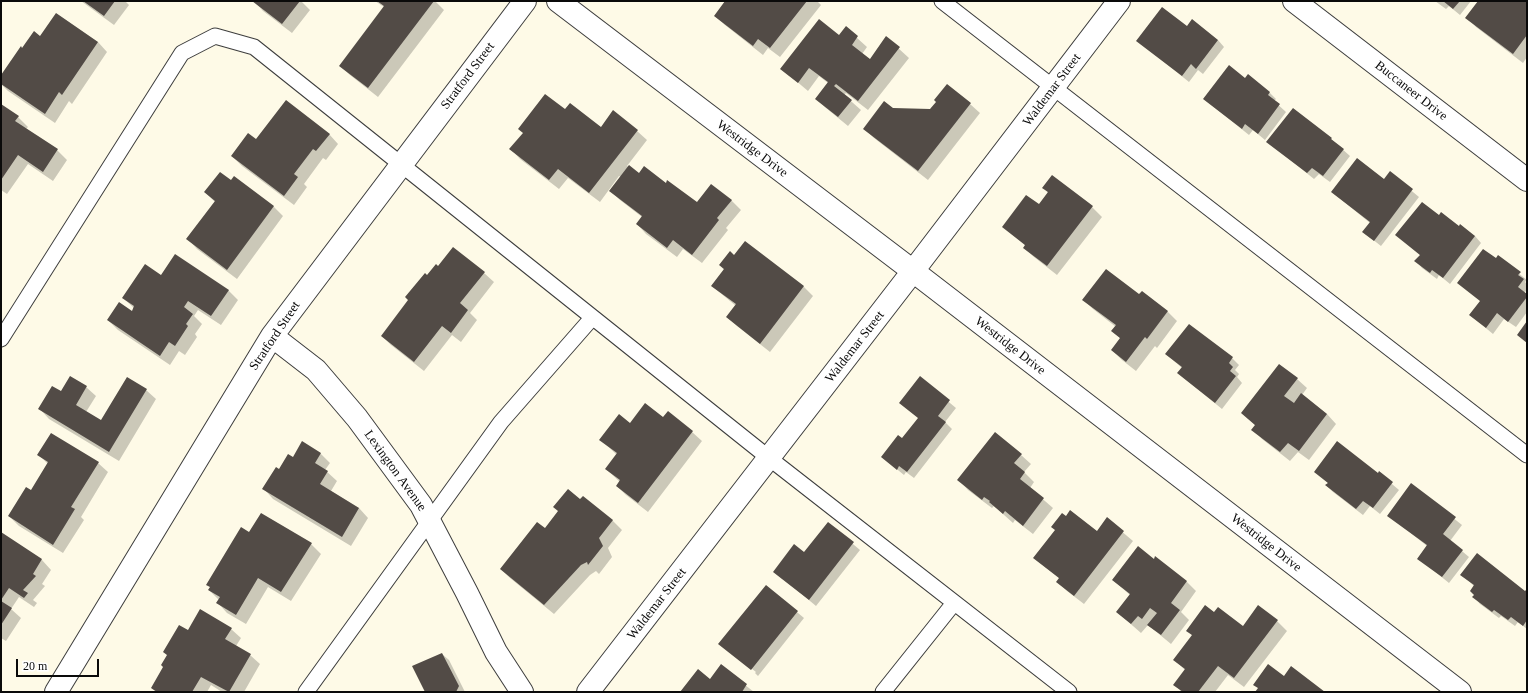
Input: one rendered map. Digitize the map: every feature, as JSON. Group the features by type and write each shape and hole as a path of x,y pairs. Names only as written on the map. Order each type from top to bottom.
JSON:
{"street":[{"name":"Stratford Street","path":"56,692 272,336 525,1"},
{"name":"Westridge Drive","path":"558,1 913,271 1460,692"},
{"name":"Waldemar Street","path":"588,692 1119,1"},
{"name":"Buccaneer Drive","path":"1294,1 1527,180"},
{"name":"Lexington Avenue","path":"272,336 316,370 357,418 421,505 496,652 522,692"}],"lane":[{"path":"942,1 1527,455"},
{"path":"1,339 182,53 215,36 254,47 592,318 1069,692"},
{"path":"306,692 501,422 592,318"},
{"path":"883,692 954,602"}],"building":[{"path":"83,1 115,1 104,16"},
{"path":"252,1 300,1 282,24"},
{"path":"377,1 434,1 368,88 339,66 384,6"},
{"path":"725,1 807,1 770,48 758,39 753,46 714,16"},
{"path":"1443,1 1460,1 1453,9"},
{"path":"1478,1 1527,1 1527,35 1513,54 1465,18"},
{"path":"1162,7 1187,26 1192,19 1218,40 1196,69 1191,64 1182,76 1136,41"},
{"path":"56,13 98,42 62,95 59,92 45,114 1,84 1,75 21,46 22,48 34,31 40,36"},
{"path":"819,19 839,35 846,26 858,36 852,45 870,59 886,36 900,47 858,101 836,84 834,86 852,100 838,117 815,99 828,82 809,68 798,83 780,69"},
{"path":"1229,65 1245,78 1248,74 1270,92 1268,95 1280,104 1258,134 1245,124 1242,129 1203,99"},
{"path":"947,84 971,103 918,171 863,129 884,101 893,108 930,109 936,102 934,100"},
{"path":"545,94 565,109 570,103 601,127 613,110 638,130 589,193 558,169 549,180 509,149 523,133 518,129"},
{"path":"286,100 330,134 316,151 313,149 294,174 298,177 284,196 231,156 248,133 256,139"},
{"path":"1,104 19,116 15,121 58,149 43,172 18,155 1,180"},
{"path":"1293,108 1344,149 1323,176 1312,168 1307,173 1266,142"},
{"path":"1357,158 1384,179 1390,171 1413,189 1374,241 1362,232 1370,222 1331,192"},
{"path":"629,165 639,173 644,166 666,183 667,180 697,202 711,184 732,200 717,218 719,220 692,255 673,240 667,248 636,224 642,216 609,191"},
{"path":"220,172 231,180 234,176 274,206 227,270 186,239 215,201 204,192"},
{"path":"1052,175 1093,206 1047,266 1023,248 1025,245 1002,227 1026,195 1039,204 1048,192 1042,188"},
{"path":"1422,202 1439,215 1441,212 1459,226 1460,224 1475,236 1443,278 1432,270 1430,273 1414,261 1420,255 1395,235"},
{"path":"745,241 804,286 760,344 726,317 736,304 711,286 724,269 719,265 730,251 734,255"},
{"path":"453,247 485,272 460,303 468,310 451,333 442,326 414,362 381,336 408,300 405,297 425,273 427,275 436,264 438,266"},
{"path":"1483,249 1496,258 1498,255 1521,272 1518,275 1524,279 1518,287 1527,294 1527,297 1508,322 1497,313 1486,328 1469,315 1480,301 1457,283"},
{"path":"175,254 229,290 211,316 188,301 184,307 193,314 186,324 188,326 175,346 169,342 160,356 107,320 119,302 132,311 134,306 122,298 145,264 161,275"},
{"path":"1106,269 1139,294 1142,291 1168,311 1147,339 1145,337 1126,362 1111,350 1120,338 1111,331 1116,325 1082,300"},
{"path":"1527,321 1527,343 1517,335"},
{"path":"1189,324 1233,357 1229,363 1233,367 1230,371 1236,376 1215,403 1177,373 1182,367 1165,354"},
{"path":"1279,364 1298,378 1284,396 1294,403 1301,393 1327,414 1299,451 1288,443 1280,452 1251,430 1255,425 1241,413"},
{"path":"70,376 87,386 76,405 101,420 127,377 147,389 109,452 38,409 52,386 61,391"},
{"path":"920,376 950,400 938,416 946,422 907,472 899,466 897,470 881,457 898,435 902,438 918,418 899,403"},
{"path":"645,403 663,417 668,411 693,431 638,503 616,486 620,480 605,469 617,453 599,440 619,414 630,423"},
{"path":"995,432 1022,454 1014,463 1025,472 1020,479 1044,498 1023,526 1005,511 1003,514 984,497 982,500 957,480"},
{"path":"51,433 99,462 71,507 75,509 53,545 8,516 26,487 31,490 48,462 37,455"},
{"path":"302,441 321,453 315,463 328,471 320,484 359,508 342,537 262,489 276,467 279,469 288,454 293,457"},
{"path":"1337,441 1378,473 1379,471 1393,482 1373,508 1363,501 1356,509 1325,485 1328,483 1314,472"},
{"path":"1411,483 1456,517 1443,534 1463,550 1442,577 1417,559 1427,545 1387,516"},
{"path":"568,489 580,499 583,496 613,520 599,538 603,546 588,565 587,562 581,565 544,605 500,569 537,522 545,528 558,511 553,507"},
{"path":"1070,510 1097,531 1107,517 1124,531 1074,596 1056,582 1059,578 1033,558 1055,530 1051,527 1062,513 1066,516"},
{"path":"261,513 312,543 281,592 258,578 236,615 216,603 220,597 208,590 210,587 206,585 241,527 249,532"},
{"path":"828,522 854,542 809,600 773,572 794,544 804,552"},
{"path":"1,532 42,559 33,574 36,576 23,590 28,593 24,598 9,588 1,600"},
{"path":"1138,546 1154,559 1155,556 1187,581 1171,603 1180,610 1161,635 1147,625 1157,613 1150,608 1142,619 1138,616 1131,624 1116,612 1130,594 1112,580"},
{"path":"1477,553 1525,591 1527,589 1527,620 1523,626 1511,617 1508,620 1494,610 1492,612 1472,597 1474,595 1470,591 1474,585 1460,575"},
{"path":"766,585 798,611 751,670 718,644"},
{"path":"1,601 12,608 1,625"},
{"path":"1205,605 1214,612 1218,607 1243,626 1258,605 1278,620 1234,678 1218,666 1198,692 1183,692 1173,685 1185,669 1173,660 1192,635 1186,631"},
{"path":"200,609 232,628 225,639 251,654 229,692 201,677 192,692 157,692 151,688 163,667 161,665 167,655 163,652 179,625 188,630"},
{"path":"442,653 459,686 456,692 425,692 412,666"},
{"path":"721,664 747,684 742,692 680,692 698,669 710,679"},
{"path":"1268,664 1284,676 1291,666 1325,692 1255,692 1258,688 1253,685"}]}
